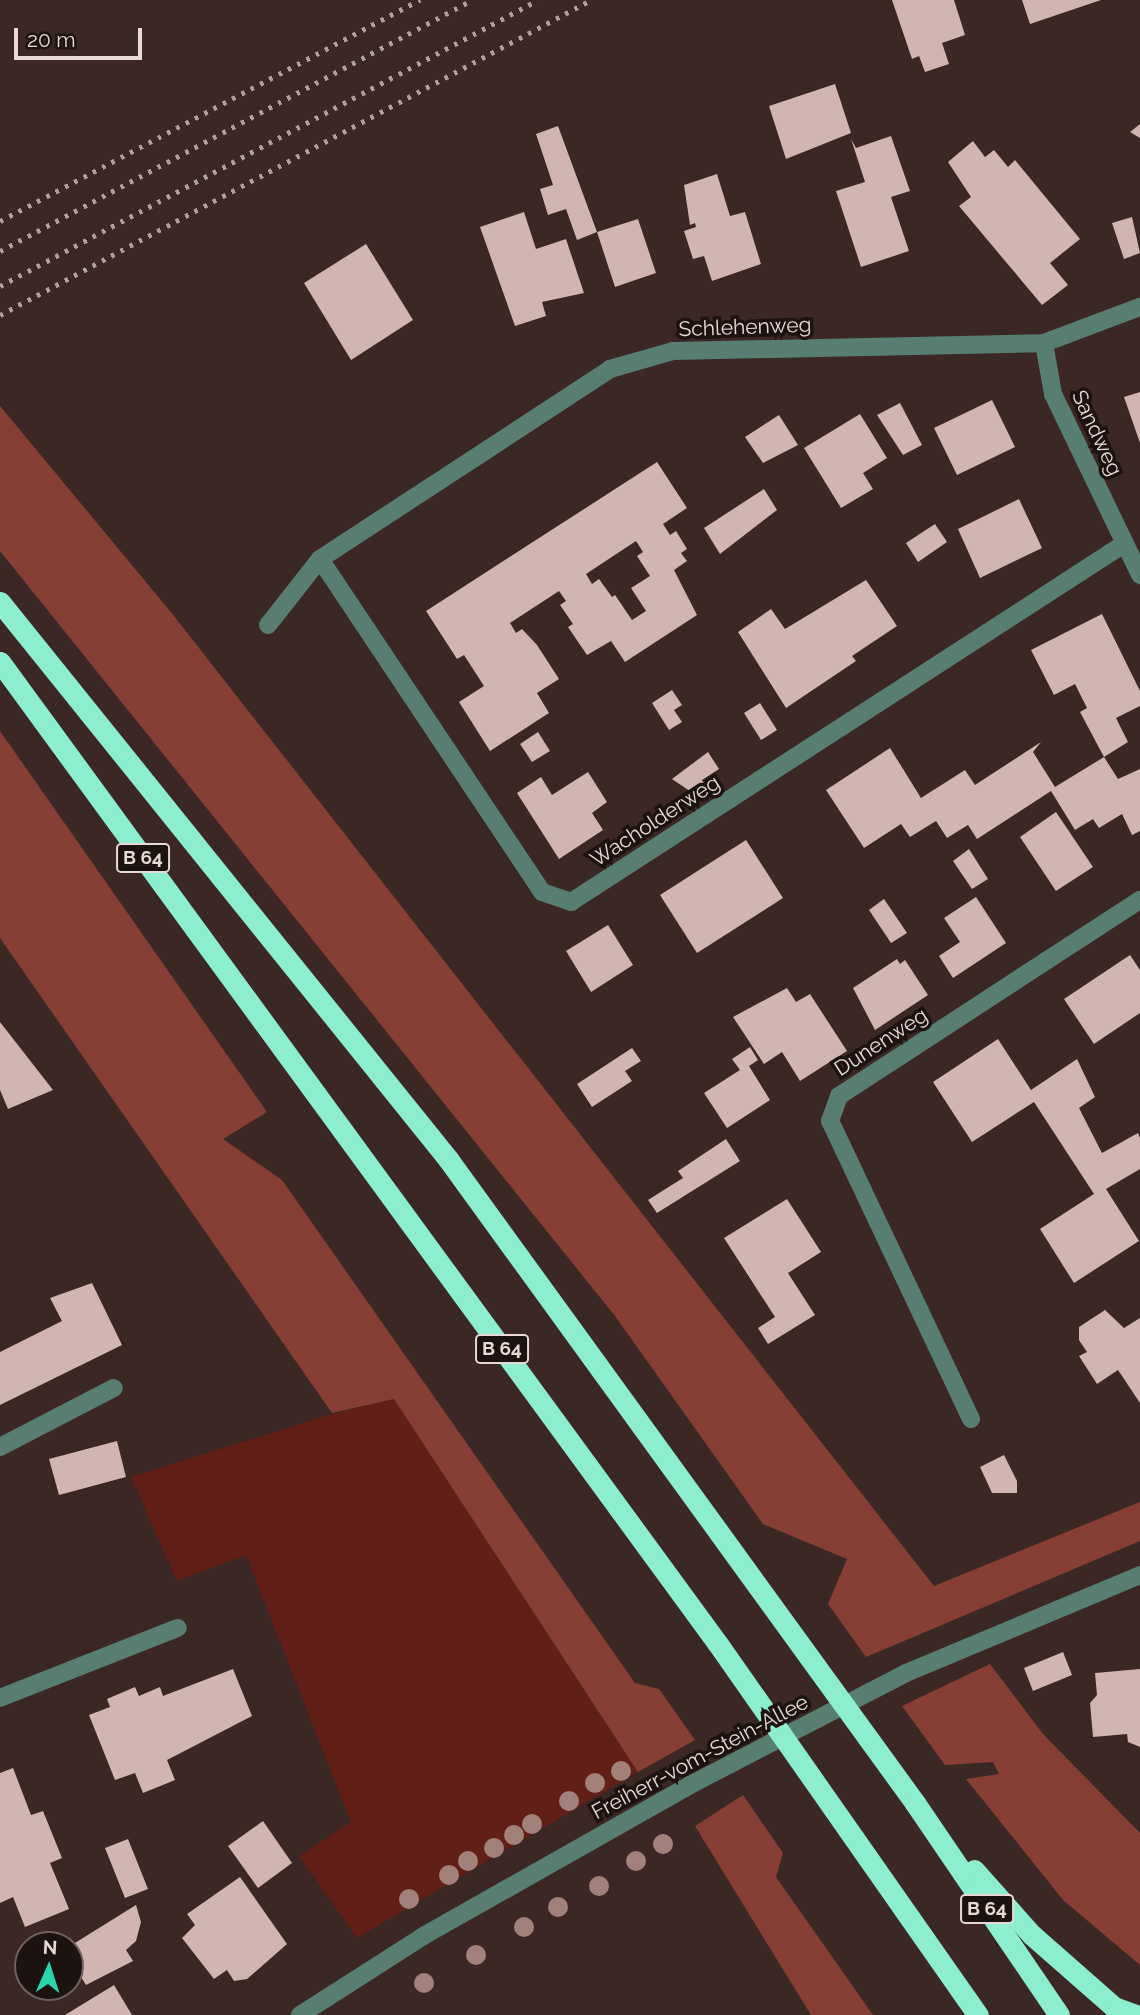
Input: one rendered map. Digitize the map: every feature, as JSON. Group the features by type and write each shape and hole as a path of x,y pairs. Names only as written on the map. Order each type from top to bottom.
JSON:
{"highway":[{"name":"B 64","path":"0,602 448,1159 915,1802 1059,2015"},
{"name":"B 64","path":"0,662 718,1644 978,2015"},
{"path":"915,1802 1032,1935 1114,2007 1136,2015"}],"street":[{"name":"Schlehenweg","path":"268,625 320,559 610,369 673,351 1044,343 1140,306"},
{"name":"Sandweg","path":"1044,343 1053,394 1140,575"},
{"name":"Wacholderweg","path":"320,559 542,892 571,902 1124,544"},
{"name":"Dunenweg","path":"971,1419 830,1121 839,1096 1140,900"},
{"path":"0,1447 114,1388"},
{"name":"Freiherr-vom-Stein-Allee","path":"300,2015 425,1934 702,1779 906,1673 1140,1575"},
{"path":"0,1698 178,1628"}],"shaded area":[{"path":"0,406 170,611 934,1586 1140,1502 1140,1541 866,1657 828,1604 847,1559 763,1524 615,1316 0,551"},
{"path":"0,731 267,1112 223,1139 282,1180 635,1683 659,1689 695,1740 638,1772 394,1399 332,1413 0,938"},
{"path":"394,1399 638,1772 357,1938 299,1856 351,1822 246,1555 177,1581 131,1477 332,1414"},
{"path":"990,1664 1043,1734 1140,1833 1140,1965 1063,1900 966,1779 999,1774 993,1762 945,1765 902,1706"},
{"path":"743,1795 783,1853 776,1877 873,2015 811,2015 695,1826"}],"building":[{"path":"892,0 954,0 965,35 942,43 949,64 925,72 919,56 912,59"},
{"path":"1022,0 1101,0 1030,24"},
{"path":"835,84 851,133 786,159 769,106"},
{"path":"1140,124 1140,138 1130,132"},
{"path":"558,126 597,232 577,240 566,209 548,215 540,189 553,185 536,134"},
{"path":"891,136 910,191 891,197 909,251 861,267 836,191 865,182 851,139 856,148"},
{"path":"973,141 985,157 994,150 1008,167 1015,160 1080,239 1050,263 1068,285 1042,305 959,206 971,197 948,162"},
{"path":"717,174 730,216 745,212 761,264 712,281 704,256 693,259 684,231 696,227 695,223 690,225 684,185"},
{"path":"524,212 536,249 566,239 584,293 542,302 546,316 515,326 480,227"},
{"path":"1132,217 1140,253 1124,259 1112,223"},
{"path":"638,219 656,273 615,287 597,232"},
{"path":"366,244 413,320 351,360 304,283"},
{"path":"1140,392 1140,443 1124,397"},
{"path":"992,400 1015,447 957,475 934,428"},
{"path":"900,403 922,445 903,455 877,415"},
{"path":"860,414 887,458 863,473 873,489 841,508 804,448"},
{"path":"779,415 798,445 763,463 745,437"},
{"path":"657,462 687,508 663,524 670,535 676,531 687,549 681,553 687,561 674,570 697,615 625,662 611,641 587,655 568,627 573,624 560,605 566,601 559,591 510,623 516,633 522,629 537,645 559,679 537,693 549,713 490,751 459,702 484,686 464,655 457,659 426,611","holes":["636,541 643,552 637,556 650,576 631,588 646,611 632,620 615,595 612,597 599,579 592,584 586,574"]},
{"path":"764,489 777,510 720,554 704,528"},
{"path":"1019,499 1042,548 980,578 958,529"},
{"path":"935,524 947,542 918,562 906,543"},
{"path":"866,580 897,626 852,656 856,661 786,708 738,632 771,609 785,629"},
{"path":"1102,614 1140,691 1140,706 1116,718 1128,742 1104,757 1080,712 1087,708 1075,684 1054,695 1031,650"},
{"path":"672,690 682,705 674,710 682,722 669,730 652,703"},
{"path":"760,703 777,730 761,740 744,713"},
{"path":"538,732 550,751 532,762 520,744"},
{"path":"1041,742 1033,752 1055,787 1104,757 1118,779 1140,769 1140,831 1132,835 1122,814 1099,828 1093,819 1075,830 1051,791 977,839 968,825 947,838 936,821 910,837 901,824 864,848 826,790 890,748 921,798 965,770 975,785"},
{"path":"708,752 719,769 702,780 709,792 700,798 672,779"},
{"path":"588,772 607,802 592,813 603,830 559,859 517,793 541,777 552,795"},
{"path":"1056,812 1093,867 1056,891 1020,837"},
{"path":"746,840 783,898 697,953 660,895"},
{"path":"969,849 988,879 972,889 953,861"},
{"path":"976,897 1006,943 953,978 939,956 960,942 944,918"},
{"path":"884,899 907,933 891,943 869,910"},
{"path":"608,925 633,965 591,992 566,951"},
{"path":"1130,955 1140,970 1140,1013 1094,1044 1064,999"},
{"path":"897,959 900,964 905,960 928,995 875,1030 853,988"},
{"path":"787,988 796,1002 810,994 847,1051 800,1081 782,1052 764,1064 733,1017"},
{"path":"0,1022 53,1090 8,1109 0,1090"},
{"path":"998,1039 1031,1090 1077,1059 1095,1097 1079,1108 1102,1153 1138,1133 1140,1138 1140,1169 1106,1189 1139,1241 1074,1283 1040,1229 1094,1194 1034,1102 972,1142 933,1082"},
{"path":"750,1047 758,1060 749,1066 770,1100 727,1128 704,1093 740,1070 732,1059"},
{"path":"632,1048 641,1061 625,1071 632,1081 592,1107 577,1084"},
{"path":"726,1139 740,1161 657,1213 648,1200 683,1178 678,1171"},
{"path":"787,1199 821,1252 788,1273 815,1315 768,1344 758,1328 775,1317 724,1238"},
{"path":"92,1283 122,1345 0,1405 0,1352 62,1321 50,1298"},
{"path":"1105,1310 1124,1328 1140,1318 1140,1403 1118,1370 1097,1384 1079,1356 1087,1352 1079,1340 1079,1327"},
{"path":"117,1441 126,1477 59,1495 49,1459"},
{"path":"1004,1455 1017,1481 1017,1493 992,1493 980,1467"},
{"path":"1063,1652 1072,1675 1033,1691 1024,1668"},
{"path":"233,1669 252,1716 167,1760 175,1780 143,1793 135,1773 115,1780 89,1715 110,1707 107,1699 135,1687 139,1696 160,1687 163,1696"},
{"path":"1140,1669 1140,1747 1128,1742 1127,1734 1093,1737 1090,1703 1097,1695 1095,1673"},
{"path":"13,1768 31,1815 43,1811 62,1858 50,1863 69,1909 25,1927 13,1897 0,1903 0,1773"},
{"path":"263,1821 292,1863 258,1888 228,1846"},
{"path":"128,1839 148,1889 125,1898 105,1848"},
{"path":"240,1877 287,1944 247,1979 234,1981 227,1970 214,1979 182,1938 195,1925 187,1914"},
{"path":"136,1905 141,1922 136,1941 126,1950 133,1961 86,1985 84,1937"},
{"path":"114,1985 132,2015 65,2015"}],"railway":[{"path":"0,221 420,0"},
{"path":"0,251 472,0"},
{"path":"0,286 538,0"},
{"path":"0,315 591,0"}]}
